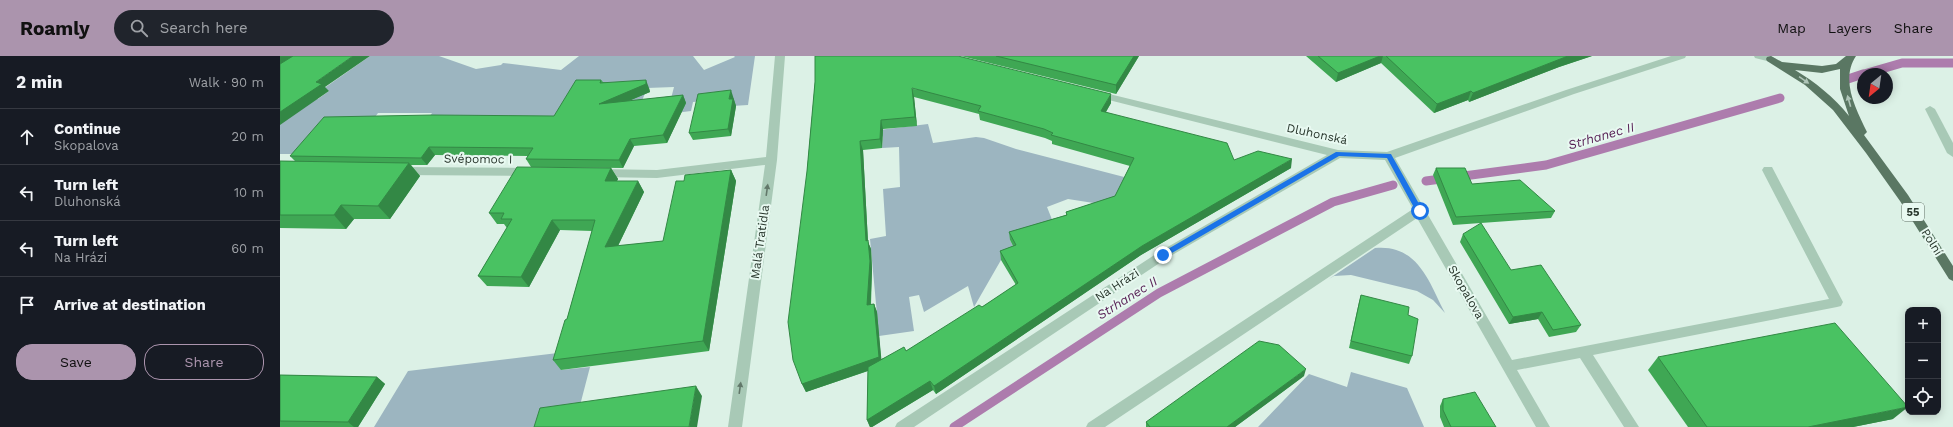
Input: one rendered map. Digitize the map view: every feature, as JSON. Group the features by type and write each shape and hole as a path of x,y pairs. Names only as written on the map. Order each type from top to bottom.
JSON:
{"main road":[{"name":"55","path":"1768,58 1807,69 1837,67 1849,59"},
{"name":"Polní","path":"1768,58 1809,84 1838,108 1870,150 1931,239 1953,276"},
{"name":"Polní","path":"1849,59 1843,70 1845,86 1852,109 1870,150"}],"street":[{"name":"Malá Tratidla","path":"735,427 771,160 780,56"},
{"name":"Dluhonská","path":"1087,92 1338,154 1388,156 1570,92 1681,56"},
{"path":"1759,56 1768,58"},
{"path":"1930,109 1953,153"},
{"name":"Na Hrázi","path":"902,427 1163,255 1338,154"},
{"name":"Skopalova","path":"1388,156 1543,427"},
{"path":"586,173 657,174 771,160"},
{"path":"1508,366 1837,302 1768,170"},
{"name":"Svépomoc I","path":"390,171 539,172"},
{"path":"1093,427 1420,211"},
{"path":"1583,351 1632,427"}],"shaded area":[{"path":"370,56 439,56 476,69 501,65 503,63 561,70 579,56 693,56 704,70 735,57 734,56 755,56 748,105 732,106 733,98 693,102 691,111 667,114 674,87 647,88 640,106 512,155 402,155 432,113 378,113 369,125 306,154 280,154 280,87 318,99 329,91 323,89"},
{"path":"928,124 933,143 976,137 984,138 1016,149 1128,178 1121,193 1100,204 1068,199 1047,207 1055,227 1010,240 1017,254 1001,260 974,307 968,286 924,312 919,295 909,297 914,331 879,336 870,239 886,236 883,189 900,187 899,147 882,148 883,137 879,130"},
{"path":"1375,248 1390,248 1402,252 1412,259 1420,267 1427,278 1445,313 1433,300 1417,291 1351,275 1334,276 1329,279"},
{"path":"566,352 561,370 590,367 578,413 546,427 374,427 408,371"},
{"path":"1351,372 1407,388 1424,427 1258,427 1309,374 1347,387"}],"building":[{"path":"293,56 353,56 316,82 322,84 280,112 280,64"},
{"path":"815,56 958,56 1111,94 1101,111 1227,143 1234,160 1258,151 1292,159 1142,246 934,386 930,381 867,420 868,367 904,347 906,351 979,305 982,307 1018,283 1000,251 1016,245 1009,232 1067,215 1066,212 1115,196 1134,158 1051,135 1053,133 1044,129 978,111 981,106 912,88 915,117 881,120 880,139 860,141 866,241 868,240 870,261 867,305 874,304 879,357 802,384 793,360 788,322 807,171 815,82"},
{"path":"996,56 1134,56 1116,85"},
{"path":"1318,56 1380,56 1338,73"},
{"path":"1386,56 1568,56 1473,93 1471,91 1437,104"},
{"path":"576,80 601,80 600,83 646,80 646,84 599,104 683,95 663,135 630,139 619,160 526,159 533,148 429,147 421,158 290,156 324,117 433,115 554,116"},
{"path":"731,90 729,99 733,99 728,129 689,133 698,94"},
{"path":"280,161 409,163 378,206 341,205 334,215 280,215"},
{"path":"517,167 611,168 605,181 638,181 605,247 663,241 676,181 684,181 685,175 731,170 703,341 553,360 565,320 567,319 595,220 552,220 521,277 478,276 512,219 501,219 504,213 489,213"},
{"path":"1436,168 1465,168 1472,184 1520,180 1555,211 1456,217"},
{"path":"1481,223 1511,270 1541,265 1581,325 1553,330 1542,312 1513,317 1463,234"},
{"path":"1361,295 1409,307 1408,315 1418,319 1412,356 1351,341"},
{"path":"1835,323 1905,404 1905,408 1808,427 1707,427 1658,357"},
{"path":"1259,341 1279,345 1306,369 1227,427 1150,427 1146,422"},
{"path":"280,375 377,377 348,422 280,421"},
{"path":"696,386 689,427 534,427 540,408"},
{"path":"1475,392 1496,427 1451,427 1443,410 1443,399"}],"waterway":[{"name":"Strhanec II","path":"1885,68 1902,63 1953,63"},
{"name":"Strhanec II","path":"1848,79 1857,76"},
{"name":"Strhanec II","path":"1426,181 1546,165 1780,98"},
{"name":"Strhanec II","path":"954,427 1159,293 1333,202 1393,185"}],"route":[{"path":"1163,255 1338,154 1388,156 1420,211"}]}
